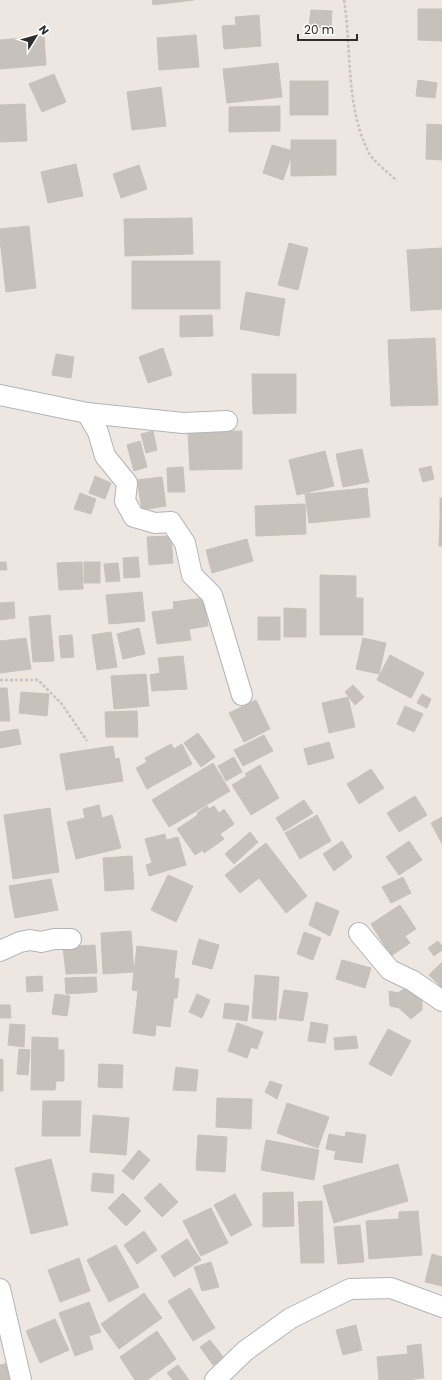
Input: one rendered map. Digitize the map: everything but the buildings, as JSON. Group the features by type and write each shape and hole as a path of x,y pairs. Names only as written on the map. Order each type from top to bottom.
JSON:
{"street":[{"path":"0,395 87,413 183,423 227,421"},
{"path":"87,413 98,432 106,456 127,483 125,501 134,517 154,523 171,522 185,543 192,575 212,595 242,695"},
{"path":"359,933 390,970 413,981 442,1001"},
{"path":"0,951 20,942 30,940 41,942 54,939 72,938"},
{"path":"215,1380 245,1351 291,1318 350,1289 391,1288 442,1307"},
{"path":"0,1289 21,1380"}],"path":[{"path":"344,0 348,22 349,67 357,122 370,154 397,181"},
{"path":"0,680 38,680 61,703 87,741"}]}
